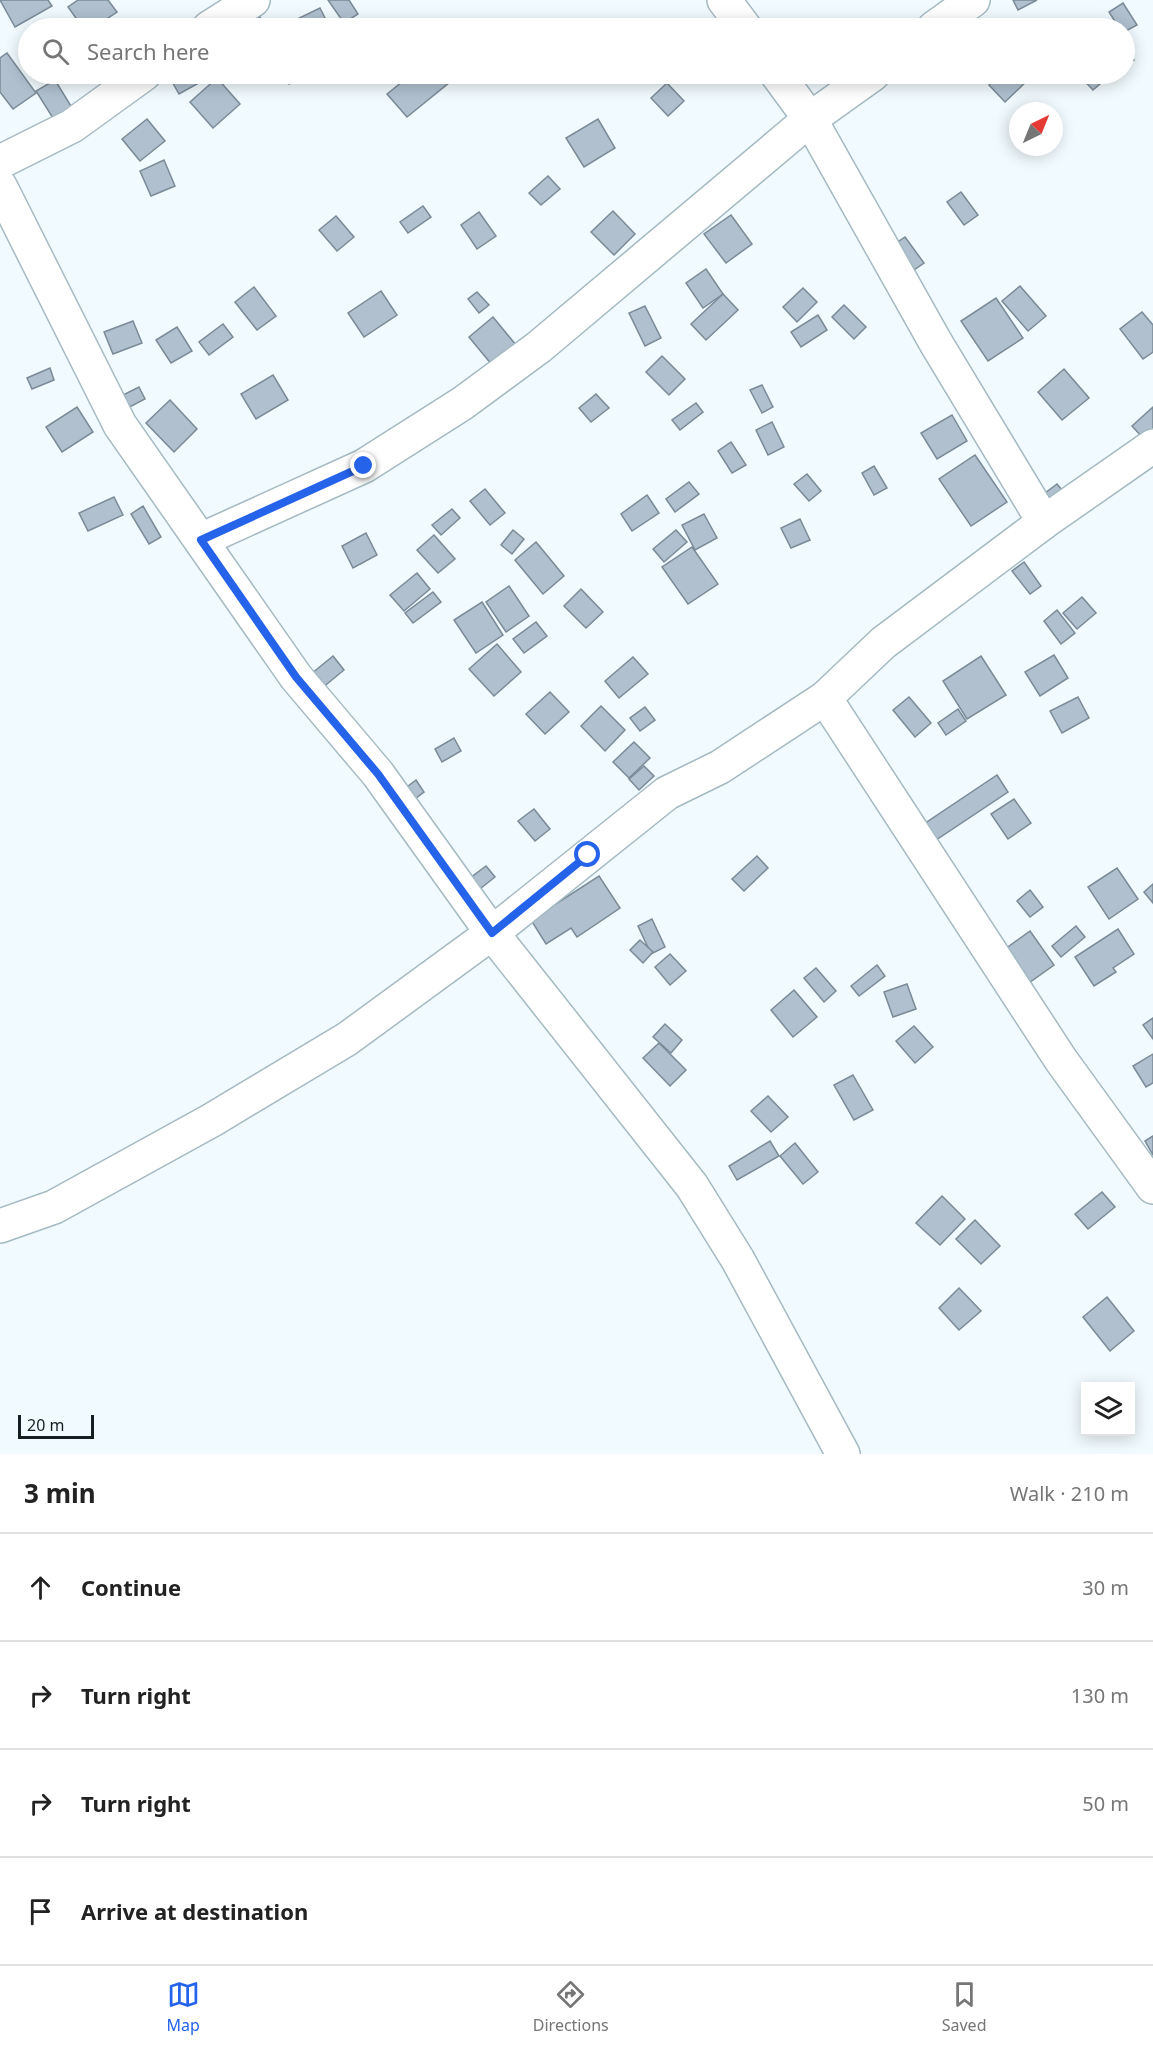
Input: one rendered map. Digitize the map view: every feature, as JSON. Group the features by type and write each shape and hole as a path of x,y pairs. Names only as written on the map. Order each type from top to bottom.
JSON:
{"street":[{"path":"225,18 254,0"},
{"path":"724,0 738,18"},
{"path":"948,18 974,0"},
{"path":"0,162 72,126 130,84"},
{"path":"784,84 810,119 936,343 1044,522"},
{"path":"201,540 364,466 463,403 539,347 810,119 859,84"},
{"path":"0,186 120,425 296,677 378,774 492,933 692,1186 738,1260 843,1454"},
{"path":"0,1226 54,1207 212,1120 347,1039 492,933 667,793 720,768 825,698 883,643 1044,522 1153,446"},
{"path":"825,698 1061,1060 1153,1186"}],"building":[{"path":"0,0 48,0 52,6 31,18 18,18 18,25 15,27"},
{"path":"78,0 108,0 117,12 108,18 76,18 68,7"},
{"path":"328,0 349,0 358,14 352,18 341,18"},
{"path":"1013,0 1037,0 1018,10"},
{"path":"1123,3 1133,18 1113,18 1109,12"},
{"path":"320,8 325,18 299,18"},
{"path":"7,53 18,68 18,84 29,84 36,93 13,109 0,92 0,58"},
{"path":"48,84 57,84 74,111 56,123 36,91"},
{"path":"173,84 197,84 179,94"},
{"path":"210,84 222,84 240,104 213,128 190,102"},
{"path":"400,84 448,84 407,117 387,94"},
{"path":"668,84 684,101 668,116 651,98"},
{"path":"990,84 1024,84 1005,102"},
{"path":"1087,84 1100,84 1093,90"},
{"path":"147,119 165,141 140,161 122,139"},
{"path":"598,119 615,148 584,167 566,138"},
{"path":"164,160 175,186 151,196 140,171"},
{"path":"548,176 560,189 541,205 529,193"},
{"path":"961,192 978,215 964,225 947,202"},
{"path":"423,206 431,217 408,233 400,222"},
{"path":"613,211 635,234 614,255 591,232"},
{"path":"479,212 496,236 477,249 461,225"},
{"path":"731,215 752,244 726,263 704,234"},
{"path":"336,216 354,237 337,251 319,230"},
{"path":"905,237 924,263 908,274 889,248"},
{"path":"706,269 723,294 703,308 686,283"},
{"path":"1020,286 1046,316 1028,331 1002,301"},
{"path":"254,287 276,316 257,330 235,302"},
{"path":"803,288 817,302 797,322 783,307"},
{"path":"381,291 397,315 364,337 348,313"},
{"path":"477,292 489,305 479,313 468,299"},
{"path":"723,294 738,310 706,340 691,324"},
{"path":"996,298 1023,338 988,361 961,321"},
{"path":"844,305 866,327 854,339 832,317"},
{"path":"645,306 661,338 645,346 629,313"},
{"path":"1142,312 1153,325 1153,352 1143,359 1120,329"},
{"path":"818,315 827,330 801,347 791,332"},
{"path":"493,317 516,345 492,365 469,337"},
{"path":"133,321 142,343 113,354 104,332"},
{"path":"223,324 233,337 209,355 199,342"},
{"path":"177,327 192,351 171,363 156,340"},
{"path":"662,356 685,379 669,395 646,372"},
{"path":"50,368 54,380 32,389 27,378"},
{"path":"1064,369 1089,398 1062,420 1038,392"},
{"path":"273,375 288,400 256,419 241,394"},
{"path":"762,385 773,407 762,413 750,390"},
{"path":"139,387 145,399 120,412 113,400"},
{"path":"596,394 609,408 591,422 579,408"},
{"path":"170,400 197,429 174,452 146,423"},
{"path":"696,403 703,412 680,430 672,420"},
{"path":"77,407 93,432 62,452 46,427"},
{"path":"1153,407 1153,429 1143,438 1132,426"},
{"path":"952,415 967,441 937,459 921,433"},
{"path":"772,422 784,447 768,455 756,430"},
{"path":"731,442 746,465 732,473 718,451"},
{"path":"975,455 1007,502 971,526 939,479"},
{"path":"874,466 887,488 874,495 862,473"},
{"path":"807,474 821,491 809,501 794,484"},
{"path":"689,482 699,494 675,512 666,499"},
{"path":"1057,484 1067,496 1033,502"},
{"path":"485,489 505,513 490,525 470,501"},
{"path":"647,495 659,513 632,531 621,514"},
{"path":"114,497 123,515 88,531 79,513"},
{"path":"143,506 161,537 149,544 131,514"},
{"path":"452,509 460,518 441,535 432,525"},
{"path":"704,514 717,538 695,550 682,525"},
{"path":"800,519 810,540 791,548 781,528"},
{"path":"513,530 524,539 512,554 501,545"},
{"path":"676,530 687,542 664,562 653,549"},
{"path":"366,533 377,555 353,568 342,546"},
{"path":"434,535 455,559 438,573 417,550"},
{"path":"536,542 564,576 543,594 515,560"},
{"path":"692,547 718,584 688,604 662,567"},
{"path":"1024,562 1041,586 1030,594 1012,571"},
{"path":"417,573 430,589 404,611 390,595"},
{"path":"509,586 529,616 506,632 486,602"},
{"path":"581,589 603,612 586,628 564,606"},
{"path":"433,592 441,602 413,623 405,613"},
{"path":"1082,597 1096,613 1077,629 1063,613"},
{"path":"482,602 503,635 476,653 454,620"},
{"path":"1057,610 1075,633 1061,644 1044,621"},
{"path":"536,622 547,636 524,653 513,639"},
{"path":"497,644 521,672 494,696 469,669"},
{"path":"1054,655 1068,678 1040,696 1025,672"},
{"path":"333,656 344,670 316,693 305,679"},
{"path":"981,656 1006,695 967,719 943,681"},
{"path":"633,657 648,674 619,698 605,681"},
{"path":"550,692 569,712 545,734 526,714"},
{"path":"909,697 931,723 915,737 893,710"},
{"path":"1078,697 1089,718 1062,733 1050,711"},
{"path":"601,706 625,730 605,751 581,726"},
{"path":"645,707 655,720 640,731 630,718"},
{"path":"958,709 966,721 946,735 938,723"},
{"path":"454,738 461,751 442,762 435,749"},
{"path":"634,742 650,758 629,778 613,762"},
{"path":"644,766 654,776 639,790 629,779"},
{"path":"997,775 1008,792 927,846 915,830"},
{"path":"416,780 424,792 411,802 403,790"},
{"path":"1014,799 1031,823 1008,839 991,814"},
{"path":"534,809 550,829 535,841 518,821"},
{"path":"757,856 768,868 744,891 732,879"},
{"path":"486,866 495,877 471,896 462,884"},
{"path":"1117,868 1138,899 1109,919 1088,887"},
{"path":"599,876 620,908 577,937 571,928 546,944 531,920"},
{"path":"1153,884 1153,903 1144,892"},
{"path":"1030,890 1043,907 1030,917 1017,901"},
{"path":"652,919 665,947 651,954 638,926"},
{"path":"1076,926 1085,937 1061,957 1052,946"},
{"path":"1118,929 1134,954 1113,968 1116,972 1094,986 1075,957"},
{"path":"1030,931 1054,965 1019,990 994,957"},
{"path":"640,940 653,952 643,963 630,950"},
{"path":"670,954 686,971 670,985 655,967"},
{"path":"877,965 885,976 859,996 851,986"},
{"path":"816,968 836,991 824,1002 804,978"},
{"path":"907,984 916,1009 893,1017 884,992"},
{"path":"794,990 817,1017 793,1037 771,1010"},
{"path":"1153,1018 1153,1039 1143,1025"},
{"path":"665,1024 682,1040 671,1053 653,1037"},
{"path":"914,1026 933,1047 915,1063 896,1041"},
{"path":"659,1043 686,1070 670,1086 643,1058"},
{"path":"1153,1054 1153,1083 1146,1087 1133,1066"},
{"path":"853,1075 873,1110 854,1120 834,1085"},
{"path":"768,1096 788,1117 771,1132 751,1111"},
{"path":"1153,1136 1153,1155 1145,1141"},
{"path":"770,1141 779,1156 737,1180 729,1166"},
{"path":"795,1143 818,1172 803,1184 780,1156"},
{"path":"1102,1192 1115,1207 1088,1229 1075,1214"},
{"path":"942,1196 965,1219 940,1245 916,1223"},
{"path":"975,1220 1000,1246 981,1264 956,1239"},
{"path":"959,1288 981,1311 959,1330 939,1308"},
{"path":"1107,1297 1134,1331 1110,1351 1083,1317"}],"route":[{"path":"364,466 201,540 296,677 378,774 492,933 588,855"}]}
